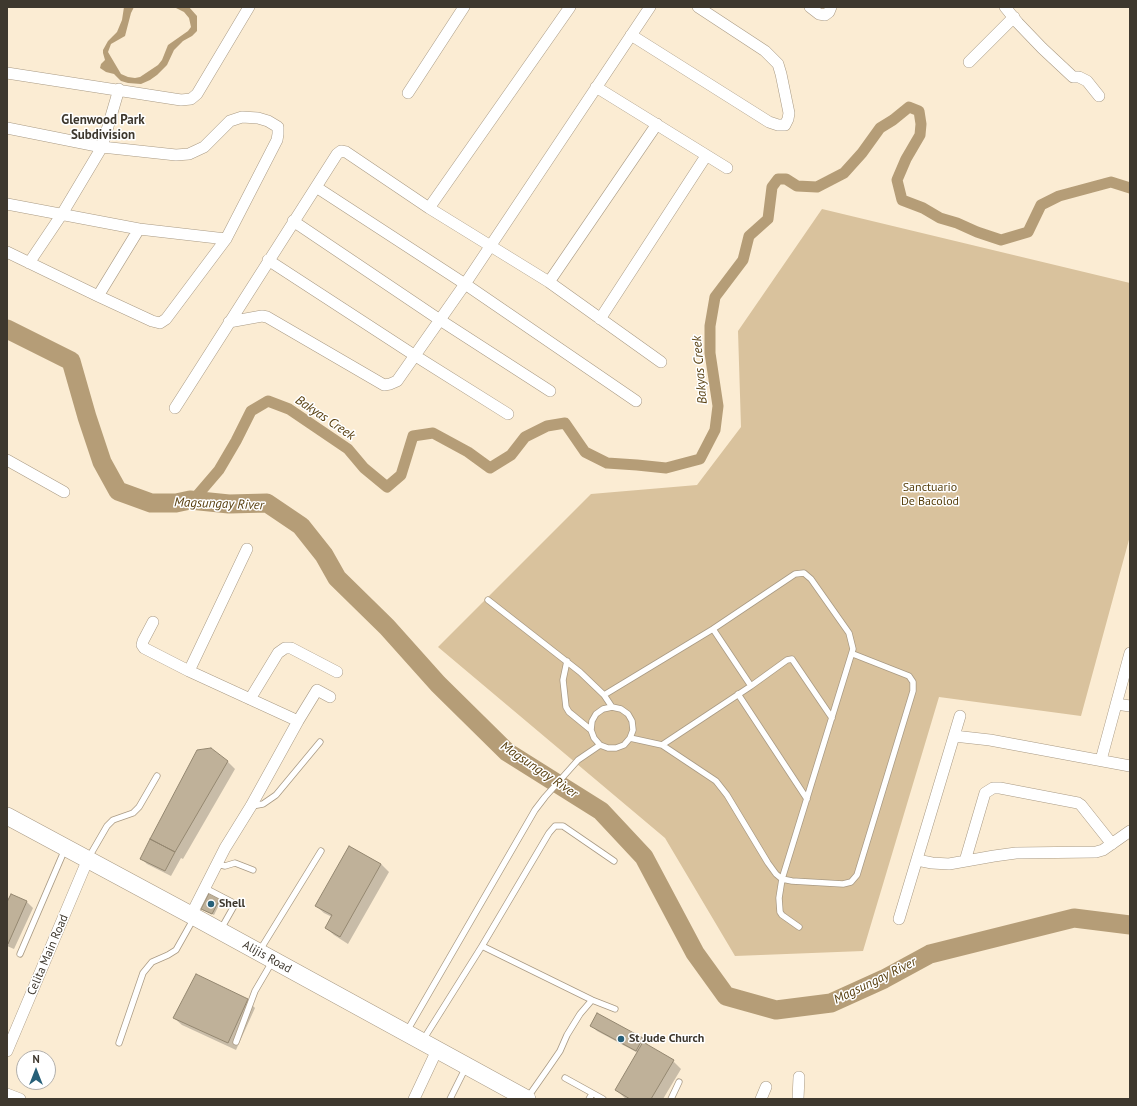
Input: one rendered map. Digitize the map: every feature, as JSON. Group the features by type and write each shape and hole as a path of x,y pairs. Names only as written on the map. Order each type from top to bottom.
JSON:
{"main road":[{"name":"Alijis Road","path":"7,816 527,1099"}],"street":[{"path":"7,73 181,100 191,99 198,94 249,7"},
{"path":"408,93 464,7"},
{"path":"430,208 570,7"},
{"path":"229,322 262,316 267,317 384,384 390,384 396,381 465,284 650,7"},
{"path":"631,35 769,122 778,125 785,125 789,113 778,64 765,51 698,7"},
{"path":"810,7 819,14 825,15 829,12 831,7"},
{"path":"1005,7 1042,48 1069,74 1073,77 1079,77 1087,81 1099,96"},
{"path":"969,62 1014,18"},
{"path":"596,87 727,168"},
{"path":"29,263 62,214 102,147 119,90"},
{"path":"7,128 102,147 176,155 189,154 204,147 230,121 242,117 258,118 268,121 278,127 277,140 226,239 166,319 160,323 152,321 98,296 7,252"},
{"path":"549,282 657,124"},
{"path":"175,408 293,221 337,154 341,151 346,152 430,208 549,282 661,362"},
{"path":"600,319 706,156"},
{"path":"316,187 465,284 636,401"},
{"path":"7,204 139,230 226,239"},
{"path":"293,221 440,320 550,391"},
{"path":"98,296 139,230"},
{"path":"268,260 508,414"},
{"path":"7,460 64,492"},
{"path":"189,672 247,549"},
{"path":"153,622 143,641 142,645 144,648 189,672 298,721"},
{"path":"250,699 278,653 285,648 291,648 337,672"},
{"path":"1101,760 1130,653"},
{"path":"193,916 225,848 251,806 317,690 330,697"},
{"path":"1116,704 1130,706"},
{"path":"899,919 960,716"},
{"path":"954,736 990,740 1130,766"},
{"path":"965,861 985,793 993,788 1000,788 1081,804 1112,844"},
{"path":"917,860 949,864 1016,853 1096,852 1103,850 1130,831"},
{"name":"Celita Main Road","path":"7,1051 88,859"},
{"path":"414,1099 437,1050"},
{"path":"798,1099 799,1077"},
{"path":"761,1099 766,1087"},
{"path":"7,1094 20,1099"}],"lane":[{"path":"604,695 713,629 795,574 804,573 812,580 849,633 853,644 853,654 782,879 779,898 780,912 798,927"},
{"path":"488,600 567,661 604,695 612,707"},
{"path":"713,629 750,686"},
{"path":"630,738 662,745 716,781 727,795 768,863 776,874 782,879 843,884 852,882 857,875 913,691 913,682 908,676 853,654"},
{"path":"662,745 787,660 792,659 832,718"},
{"path":"567,661 563,680 566,707 569,712 591,730"},
{"path":"738,694 807,799"},
{"path":"612,707 621,709 628,714 632,721 633,730 630,738 624,745 616,748 608,748 600,745 594,738 591,730 592,721 596,714 603,709 612,707"},
{"path":"251,806 263,804 276,795 320,742"},
{"path":"406,1032 464,936 535,810 578,760 600,745"},
{"path":"88,859 107,826 113,820 133,813 139,807 157,776"},
{"path":"422,1042 482,946 549,833 555,826 563,826 614,861"},
{"path":"20,954 66,847"},
{"path":"236,1042 266,956 321,851"},
{"path":"217,864 225,866 235,863 253,870"},
{"path":"205,888 232,902 234,906 220,931"},
{"path":"119,1043 143,973 152,962 176,950 193,916"},
{"path":"482,946 592,1000 614,1009"},
{"path":"527,1099 560,1050 580,1014 592,1000"},
{"path":"450,1099 467,1066"},
{"path":"566,1078 591,1096 603,1099"},
{"path":"671,1099 679,1082"}],"green space":[{"name":"Sanctuario De Bacolod","path":"822,209 1130,283 1130,536 1081,716 939,697 863,951 735,956 665,838 438,647 591,494 697,485 741,427 738,331"}],"shaded area":[{"path":"124,7 134,7 125,36 111,44 108,52 121,74 135,78 140,77 158,65 162,60 168,45 188,31 191,27 189,18 184,12 174,7 189,7 197,16 197,31 183,41 174,50 167,65 157,75 141,84 121,81 114,74 106,72 100,68 101,64 105,60 103,50 108,41 117,32 122,20"}],"building":[{"path":"211,748 228,761 175,852 150,839 197,750"},
{"path":"150,839 175,852 165,871 140,859"},
{"path":"349,846 381,864 340,937 325,928 332,915 315,906"},
{"name":"Shell","path":"209,893 220,899 212,914 201,909"},
{"path":"11,894 27,901 8,944 7,902"},
{"path":"196,974 248,999 228,1043 173,1018"},
{"path":"597,1013 643,1038 636,1051 590,1026"},
{"path":"643,1042 674,1060 651,1099 630,1099 615,1090"}],"waterway":[{"name":"Bakyas Creek","path":"190,500 195,498 219,470 251,411 268,401 289,409 348,449 364,468 387,487 401,475 413,436 433,433 468,452 490,468 511,455 525,437 547,426 565,423 585,452 607,463 666,468 700,459 715,430 718,406 710,353 710,326 715,297 743,260 749,236 768,219 772,187 778,179 786,179 797,186 817,187 844,173 862,153 880,128 909,107 919,111 921,124 920,135 906,159 897,180 902,200 923,208 940,218 957,223 977,232 1001,240 1028,232 1041,205 1059,196 1111,182 1130,188"},
{"name":"Magsungay River","path":"7,329 71,361 102,462 118,491 151,503 176,503 190,500 229,504 267,503 301,526 324,555 337,578 387,627 438,684 507,752 601,811 644,857 695,953 726,996 776,1010 831,1003 884,979 930,954 1074,918 1130,925"}],"place":[{"name":"Shell","path":"211,904"},
{"name":"St Jude Church","path":"621,1039"}],"district":[{"name":"Glenwood Park Subdivision","path":"103,128"}]}
